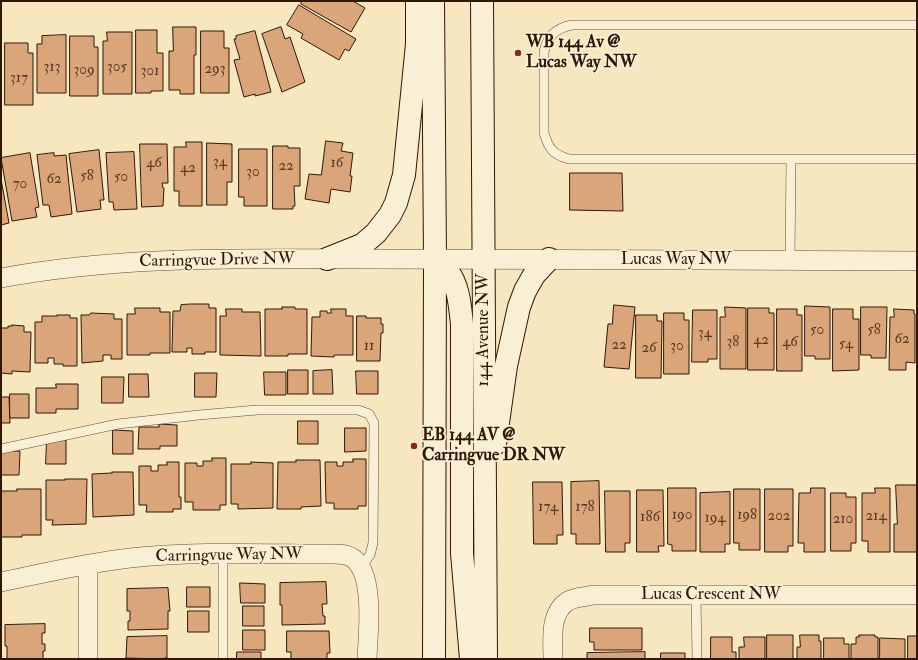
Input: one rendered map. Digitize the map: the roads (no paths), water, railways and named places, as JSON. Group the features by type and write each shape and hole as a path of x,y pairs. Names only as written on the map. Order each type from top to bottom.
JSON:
{"main road":[{"path":"327,259 362,245 376,233 390,215 396,203 404,175 417,44 418,1"},
{"path":"433,1 435,259 434,659"},
{"name":"144 Avenue NW","path":"482,1 486,659"},
{"path":"435,259 448,272 455,285 460,302 462,324 462,553 471,659"},
{"path":"485,519 506,366 516,320 525,291 534,275 549,259"}],"street":[{"name":"Carringvue Drive NW","path":"1,278 97,265 155,260 435,259"},
{"name":"Lucas Way NW","path":"435,259 917,261"},
{"name":"Carringvue Way NW","path":"1,582 88,564 130,558 170,555 340,554 354,559 361,567"},
{"path":"88,564 88,659"},
{"path":"361,567 367,582 368,659"},
{"name":"Lucas Crescent NW","path":"553,659 553,634 556,618 562,607 568,601 593,595 917,595"}],"lane":[{"path":"917,25 572,25 558,29 548,38 544,52 544,133 547,145 551,150 562,157 917,159"},
{"path":"790,261 791,159"},
{"path":"1,449 118,424 199,415 257,410 358,410 368,414 374,424 373,542 370,555 361,567"},
{"path":"223,554 223,659"},
{"path":"696,595 697,659"}],"place":[{"name":"WB 144 Av @ Lucas Way NW","path":"518,53"},
{"name":"EB 144 AV @ Carringvue DR NW","path":"414,446"}]}
